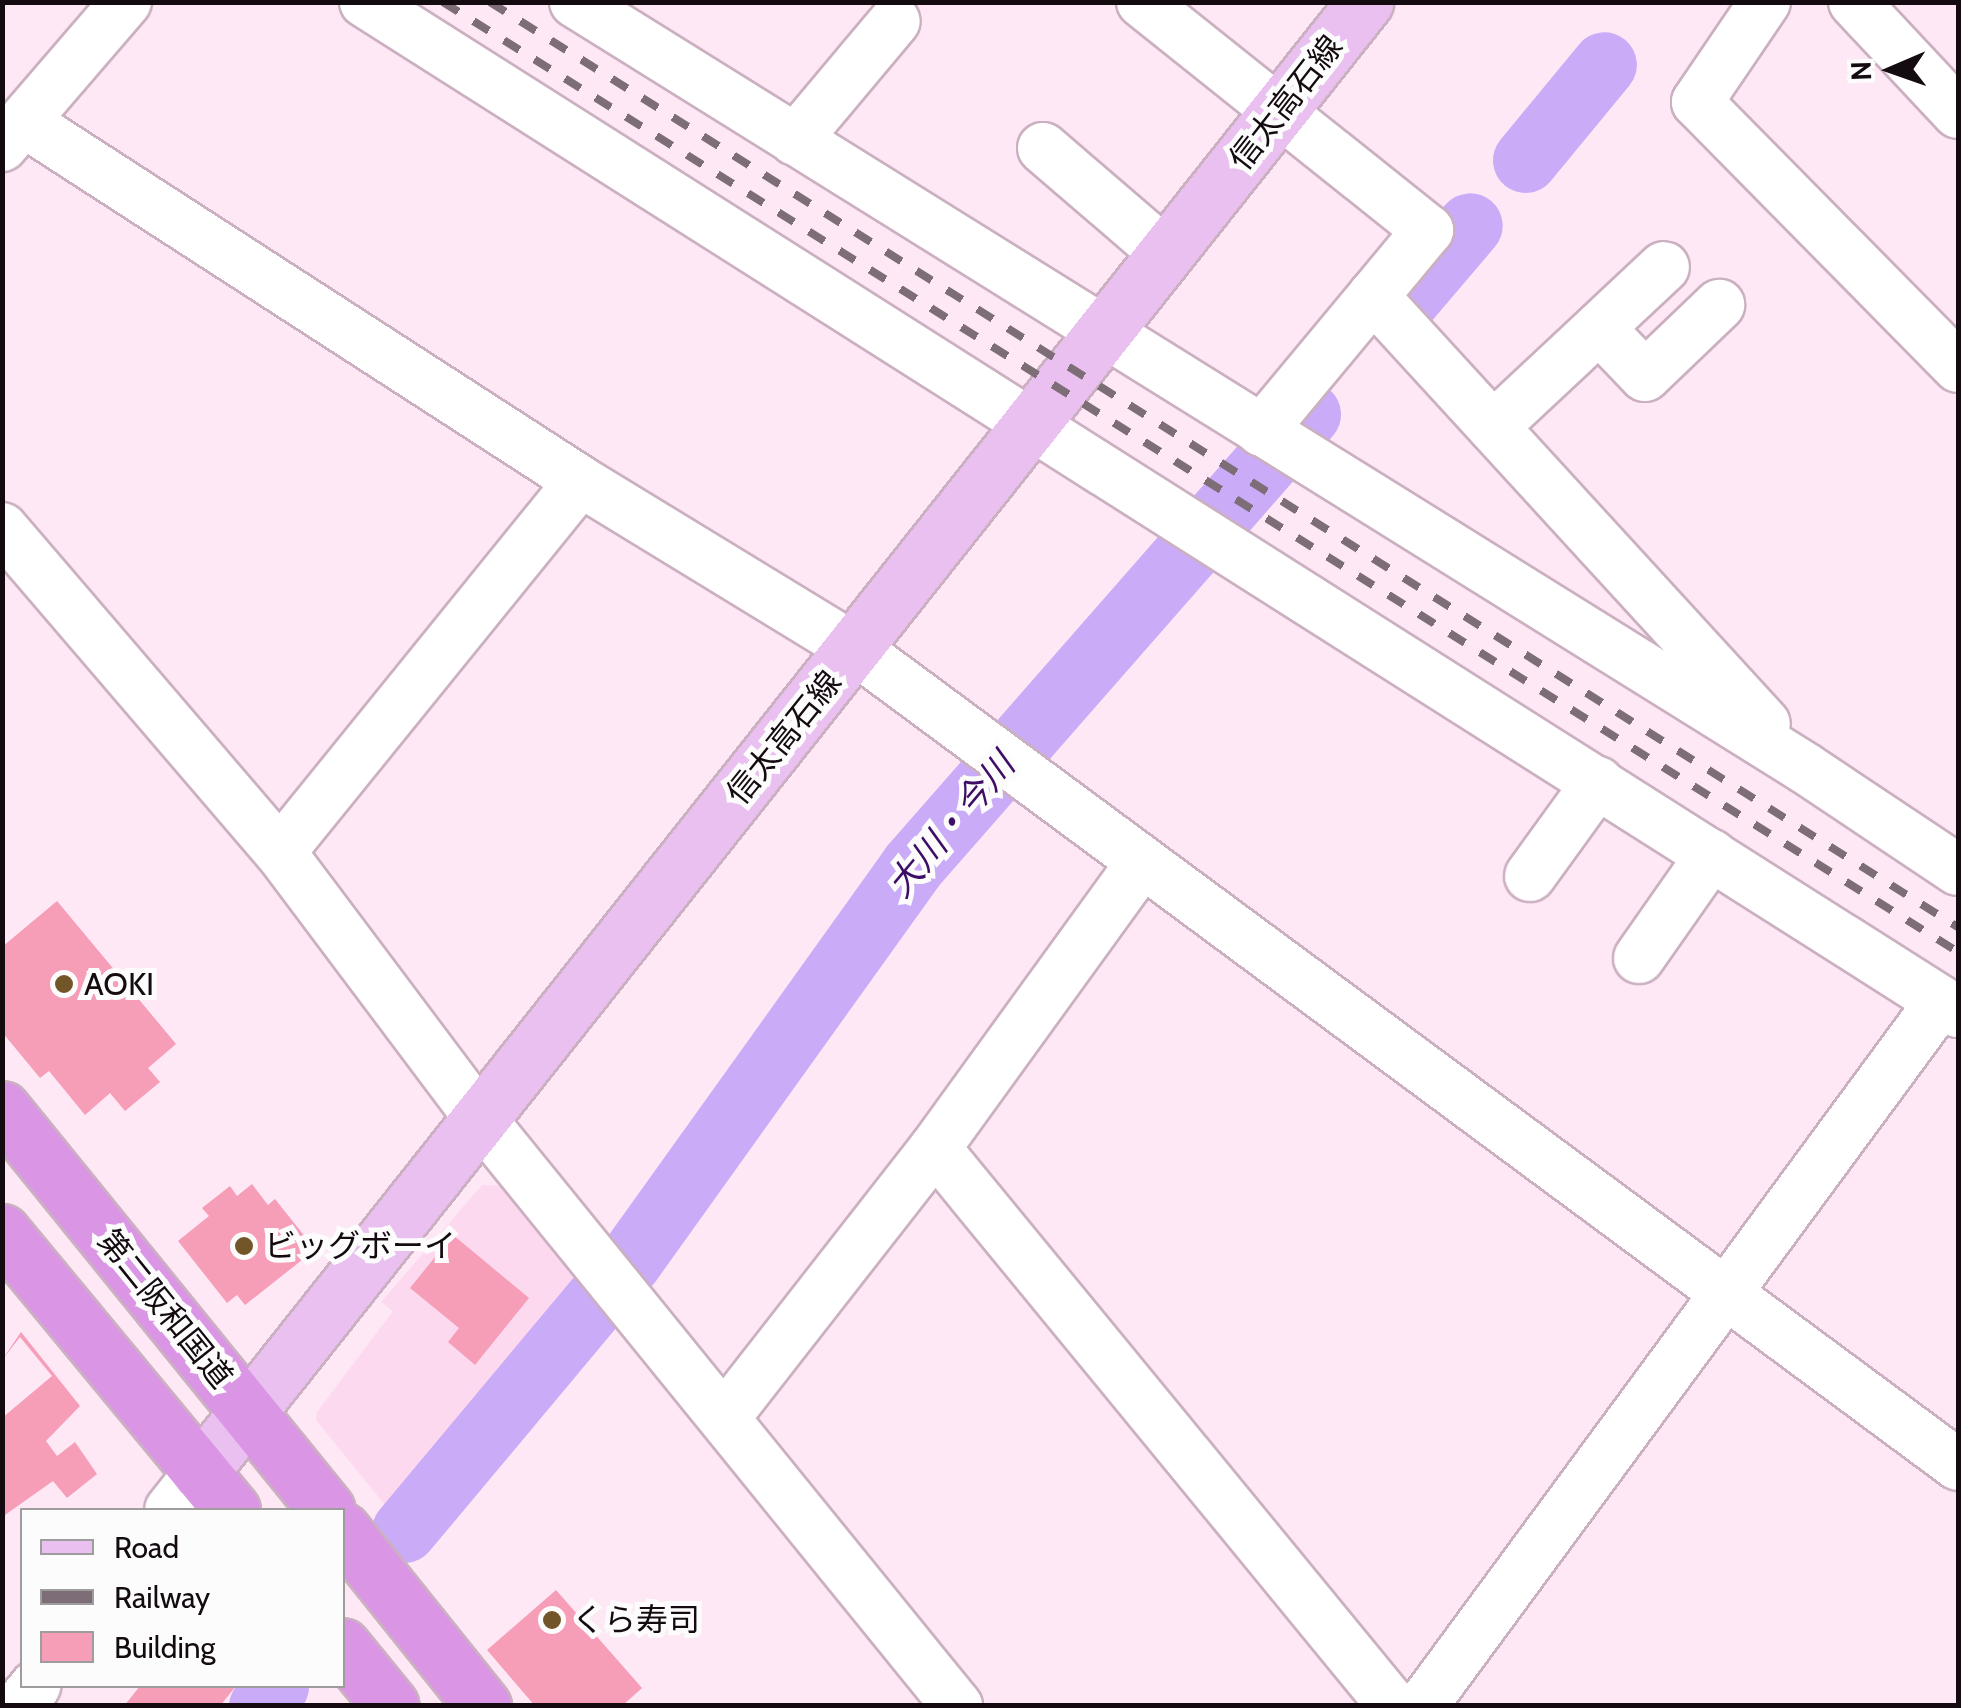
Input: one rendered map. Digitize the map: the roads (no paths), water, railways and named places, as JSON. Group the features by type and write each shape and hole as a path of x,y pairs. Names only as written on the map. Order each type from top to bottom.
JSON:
{"highway":[{"name":"第二阪和国道","path":"2,1109 325,1508"},
{"path":"2,1232 201,1498"},
{"path":"345,1534 483,1706"},
{"path":"345,1650 391,1706"}],"main road":[{"name":"信太高石線","path":"201,1498 246,1409 855,650 1365,2"}],"street":[{"path":"126,2 14,135 855,650 1958,1464"},
{"path":"365,2 1034,422 1950,1006 1422,1706"},
{"path":"575,2 1805,768 1958,870"},
{"path":"1142,2 1428,230 1374,296 1277,441"},
{"path":"1765,2 1696,102 1958,366"},
{"path":"1854,2 1958,114"},
{"path":"795,140 896,20"},
{"path":"1043,148 1166,253"},
{"path":"1493,427 1664,267"},
{"path":"1374,296 1805,768"},
{"path":"1599,328 1645,376 1719,305"},
{"path":"280,852 580,481"},
{"path":"2,528 280,852 479,1118 957,1706"},
{"path":"1530,876 1598,782"},
{"path":"1639,958 1712,855"},
{"path":"724,1418 935,1148 1142,862"},
{"path":"935,1148 1393,1706"}],"waterway":[{"name":"大川・今川","path":"1525,160 1604,64"},
{"name":"大川・今川","path":"1401,306 1470,225"},
{"name":"大川・今川","path":"628,1263 912,866 1308,414"},
{"name":"大川・今川","path":"404,1530 600,1296"},
{"name":"大川・今川","path":"261,1706 274,1688"}],"railway":[{"path":"443,2 1958,952"},
{"path":"490,2 1958,927"}],"place":[{"name":"AOKI","path":"64,984"},
{"name":"ビッグボーイ","path":"244,1246"},
{"name":"くら寿司","path":"552,1620"}]}
